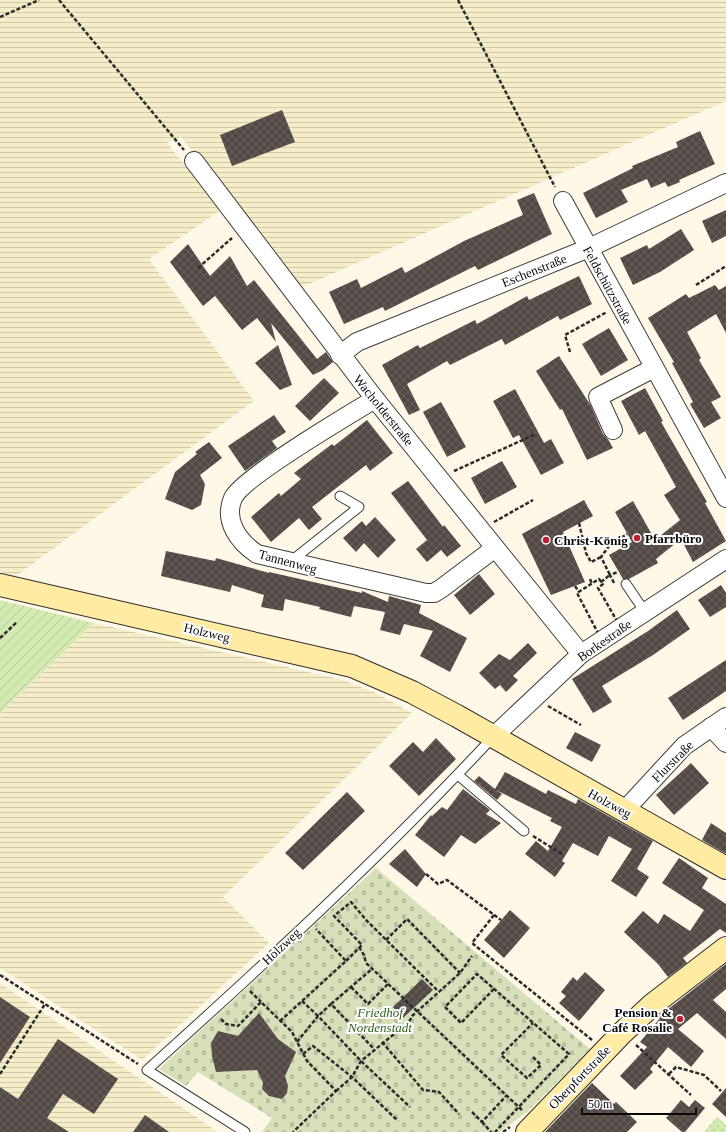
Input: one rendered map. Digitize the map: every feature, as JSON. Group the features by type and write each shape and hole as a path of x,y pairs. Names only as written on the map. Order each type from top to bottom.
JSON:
{"main road":[{"name":"Holzweg","path":"0,585 352,666 412,692 494,736 726,868"},
{"name":"Oberpfortstraße","path":"532,1127 622,1033 666,993 726,948"}],"street":[{"name":"Wacholderstraße","path":"194,161 340,355 581,654"},
{"name":"Eschenstraße","path":"340,355 357,342 589,248 726,183"},
{"name":"Feldschützstraße","path":"563,202 726,498"},
{"path":"613,430 598,397 654,368"},
{"name":"Tannenweg","path":"375,398 268,467 239,489 233,497 230,507 231,519 239,540 257,554 289,563 426,593 434,593 442,588 495,548"},
{"name":"Borkestraße","path":"494,736 581,654 726,560"},
{"name":"Flurstraße","path":"624,810 684,746 726,717"},
{"path":"711,727 726,743"}],"lane":[{"path":"289,563 359,507 340,496"},
{"path":"626,584 645,612"},
{"name":"Holzweg","path":"147,1070 214,1010 439,795 494,736"},
{"path":"458,775 524,830"},
{"path":"147,1070 245,1132"}],"path":[{"path":"0,17 40,0"},
{"path":"59,0 194,161"},
{"path":"458,0 563,202"},
{"path":"198,268 243,228"},
{"path":"696,285 726,266"},
{"path":"570,352 565,335 619,304"},
{"path":"438,477 536,434"},
{"path":"481,530 532,500"},
{"path":"578,523 586,553 591,562 601,557 609,546 627,534"},
{"path":"601,557 610,575"},
{"path":"575,586 579,592 577,593 598,633 618,622 598,588 603,584 601,582 610,575 618,572"},
{"path":"590,579 592,584"},
{"path":"579,592 599,579 601,582"},
{"path":"0,638 17,622"},
{"path":"534,697 581,725"},
{"path":"524,830 562,854"},
{"path":"426,874 438,884 447,880 501,920"},
{"path":"280,1021 362,945 334,916 351,902 386,940 438,992"},
{"path":"494,915 472,943 605,1050"},
{"path":"386,940 407,919 460,973"},
{"path":"308,921 346,961"},
{"path":"359,947 364,955 366,964 507,1095 519,1107 532,1127"},
{"path":"293,1132 352,1076 361,1061 382,1042 409,1022 417,1011 460,973 472,956"},
{"path":"297,1042 318,1016 372,969"},
{"path":"494,989 461,1023 445,1006 476,974 494,989 569,1054 495,1132"},
{"path":"0,975 147,1070"},
{"path":"351,987 368,1004 388,984"},
{"path":"302,1001 361,1061 410,1107"},
{"path":"214,1010 226,1024 238,1026 261,1002 292,1032 307,1061 336,1091"},
{"path":"0,1074 45,1004"},
{"path":"331,1004 374,1050"},
{"path":"533,1023 501,1055 526,1078 541,1065 533,1057"},
{"path":"622,1033 691,1095"},
{"path":"382,1042 423,1090 439,1092 459,1114"},
{"path":"303,1054 313,1046 352,1076 398,1122"},
{"path":"669,1074 676,1067 704,1075 721,1091"},
{"path":"482,1122 507,1095"},
{"path":"472,1112 492,1132"}],"shaded area":[{"path":"0,0 726,0 726,101 300,288 181,137 167,143 221,210 149,259 254,401 16,576 0,572"},
{"path":"94,623 343,680 378,694 412,713 223,897 269,943 142,1060 0,968 0,713"},
{"path":"0,983 218,1132 0,1132"}],"green space":[{"path":"0,600 94,623 0,713"},
{"name":"Friedhof Nordenstadt","path":"376,868 590,1049 528,1111 500,1132 262,1132 272,1118 198,1072 186,1086 159,1069"},
{"path":"717,1117 726,1125 726,1132 704,1132"}],"building":[{"path":"282,110 295,142 232,166 220,135"},
{"path":"700,131 715,164 679,180 680,182 668,187 665,182 651,188 647,179 621,190 628,202 596,218 583,193 633,168 632,166 678,147 676,142"},
{"path":"534,193 552,234 478,270 475,266 385,311 383,307 344,324 329,292 357,279 361,288 402,267 405,273 464,241 523,215 517,200"},
{"path":"726,210 726,236 712,243 702,221"},
{"path":"681,229 694,250 660,272 633,285 620,258 647,245 649,249"},
{"path":"188,244 210,276 230,256 247,286 254,280 317,359 326,352 333,362 323,370 313,375 271,323 276,342 257,318 242,330 215,296 203,306 170,262"},
{"path":"579,276 592,304 560,320 558,316 505,345 502,339 450,365 447,361 407,384 420,410 409,415 382,365 418,345 420,348 475,320 477,324 527,296 529,300"},
{"path":"715,285 719,290 726,286 726,333 716,314 687,332 701,358 699,360 721,397 711,402 721,418 704,428 690,404 693,402 672,363 674,362 648,318 686,294 689,298"},
{"path":"609,328 628,360 601,376 582,344"},
{"path":"278,345 292,385 280,390 255,363"},
{"path":"559,356 591,406 603,434 613,448 587,460 562,409 560,410 536,371"},
{"path":"324,378 339,393 310,421 295,406"},
{"path":"645,388 663,421 661,422 707,502 705,503 726,541 693,562 681,539 656,559 658,563 629,579 623,579 609,555 632,542 615,512 633,501 655,540 680,520 664,495 676,487 645,431 639,435 621,401"},
{"path":"515,389 544,443 551,439 564,463 541,475 519,435 513,438 493,401"},
{"path":"441,402 466,447 447,457 423,412"},
{"path":"274,415 286,432 272,441 277,448 245,471 228,446"},
{"path":"367,420 393,453 370,471 366,465 312,507 322,519 309,530 299,518 271,542 251,517 279,493 281,496 301,479 294,473 332,444 334,446"},
{"path":"209,442 222,458 200,475 205,484 201,505 192,510 165,499 175,472 197,454 195,452"},
{"path":"502,461 517,487 485,504 471,478"},
{"path":"408,481 443,527 444,525 461,546 447,557 441,550 427,562 416,549 427,540 391,493"},
{"name":"Christ-König","path":"584,500 593,516 563,532 585,582 551,595 522,534"},
{"path":"375,517 396,540 378,558 364,543 356,552 343,538 362,521 366,526"},
{"path":"166,551 215,561 216,558 269,573 362,593 362,591 388,602 389,596 421,605 419,613 467,638 450,672 420,656 433,631 404,624 400,635 380,630 385,612 354,606 351,617 319,609 320,607 285,599 283,611 261,607 264,595 232,585 230,592 161,576"},
{"path":"479,574 495,594 470,615 454,595"},
{"path":"721,585 726,593 726,607 710,617 698,600"},
{"path":"677,610 690,629 653,655 602,686 612,702 593,713 572,679 648,631"},
{"path":"528,643 537,653 513,676 518,680 506,692 500,685 495,689 479,673 499,654 510,660"},
{"path":"726,660 726,691 683,720 668,698"},
{"path":"575,732 601,745 592,762 566,748"},
{"path":"436,738 456,759 419,796 389,766 413,742 423,752"},
{"path":"691,763 709,783 674,815 656,795"},
{"path":"505,772 546,794 548,790 576,804 578,799 653,841 637,869 649,877 636,897 611,881 632,849 609,836 598,856 573,843 562,861 565,863 555,877 525,854 536,841 548,851 562,827 550,821 552,818 496,790 502,794 497,800 474,781 479,776 495,789"},
{"path":"463,789 490,810 486,814 501,823 475,844 461,835 444,857 415,835 431,815 432,816 442,807 447,810"},
{"path":"347,792 365,811 303,870 285,853"},
{"path":"711,823 726,833 726,854 702,840"},
{"path":"405,849 426,874 417,887 389,864"},
{"path":"679,858 708,878 702,888 726,904 726,933 720,929 683,958 687,963 668,977 658,964 624,932 643,911 658,924 664,914 690,931 704,910 662,883"},
{"path":"510,910 530,928 504,958 484,940"},
{"path":"726,964 726,989 713,1000 726,1012 726,1039 697,1013 678,1029 704,1051 691,1067 668,1047 650,1069 653,1072 635,1090 620,1076 647,1047 640,1042 660,1018 658,1017"},
{"path":"585,972 605,990 579,1021 559,1003 566,996 561,992 573,977 577,981"},
{"path":"422,979 433,990 403,1018 393,1007"},
{"path":"0,997 30,1017 0,1063"},
{"path":"259,1013 278,1039 296,1052 285,1076 288,1086 287,1093 282,1099 269,1096 262,1089 263,1083 257,1070 216,1072 212,1056 211,1043 218,1031 238,1036"},
{"path":"58,1039 118,1079 94,1114 63,1094 47,1118 69,1132 0,1132 0,1087 18,1099"},
{"path":"592,1083 614,1104 616,1102 637,1122 627,1132 545,1132"},
{"path":"726,1088 726,1117 712,1104"},
{"path":"681,1100 689,1107 695,1100 705,1108 685,1132 682,1132 666,1118"},
{"path":"145,1115 169,1132 133,1132"}],"place":[{"name":"Pfarrbüro","path":"637,538"},
{"name":"Christ-König","path":"546,540"},
{"name":"Pension & Café Rosalie","path":"680,1019"}]}
